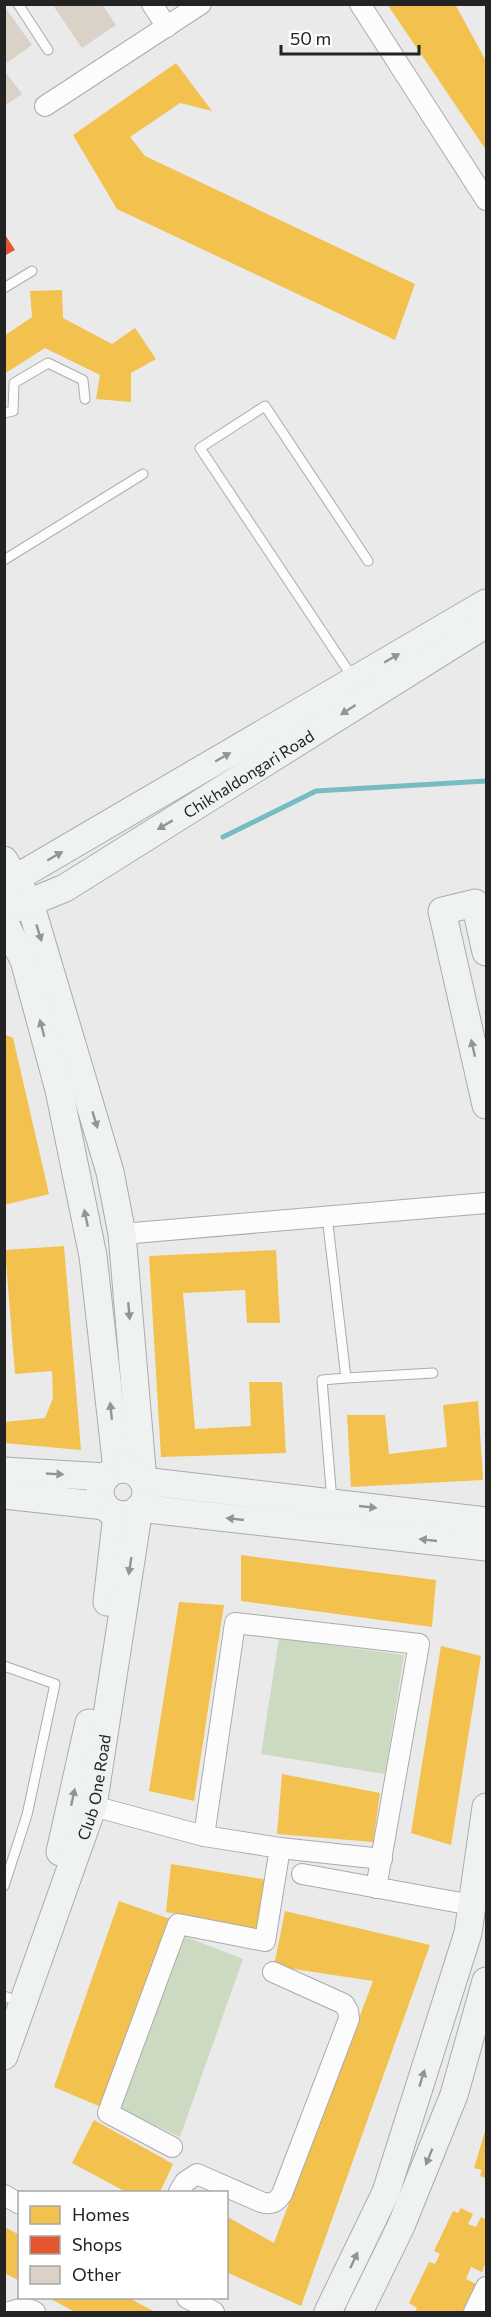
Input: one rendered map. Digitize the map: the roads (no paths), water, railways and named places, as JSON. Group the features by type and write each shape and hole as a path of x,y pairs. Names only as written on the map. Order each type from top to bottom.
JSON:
{"street":[{"path":"152,4 166,27"},
{"path":"45,106 201,4"},
{"path":"360,4 486,200"},
{"name":"Chikhaldongari Road","path":"8,875 486,603"},
{"name":"Chikhaldongari Road","path":"4,913 64,888 486,624"},
{"name":"Club One Road","path":"8,875 30,903 110,1172 122,1234 146,1496 120,1510"},
{"path":"486,952 475,903 442,911 486,1105"},
{"name":"Club One Road","path":"4,922 24,960 69,1134 93,1256 112,1473 100,1491 120,1510"},
{"path":"122,1234 486,1203"},
{"path":"4,1471 112,1473 130,1470 143,1481 486,1521"},
{"path":"4,1495 120,1510 486,1547"},
{"name":"Club One Road","path":"4,2056 93,1806 120,1510"},
{"name":"Club One Road","path":"6,2002 63,1843 98,1679 120,1510"},
{"path":"204,1836 235,1623 419,1644 376,1888"},
{"path":"93,1806 204,1836 280,1848 382,1859"},
{"path":"328,2313 386,2192 468,1933 486,1807"},
{"path":"172,2147 108,2113 178,1924 265,1941 280,1848"},
{"path":"302,1874 472,1905"},
{"path":"180,2191 184,2182 197,2174 269,2204 277,2202 282,2194 349,2019 344,2004 273,1972"},
{"path":"359,2313 401,2226 454,2095 486,1981"},
{"path":"4,2196 18,2203"},
{"path":"474,2313 486,2287"},
{"path":"189,2299 214,2313"},
{"path":"10,2313 19,2309 30,2309 35,2313"}],"lane":[{"path":"18,4 48,50"},
{"path":"4,288 32,271"},
{"path":"4,412 13,411 14,383 48,363 83,380 86,399"},
{"path":"354,680 200,448 265,406 368,561"},
{"path":"4,560 143,474"},
{"path":"327,1216 346,1378"},
{"path":"332,1503 322,1380 433,1373"},
{"path":"4,1666 55,1684 27,1815 4,1887"}],"waterway":[{"path":"223,837 316,791 486,781"}]}
